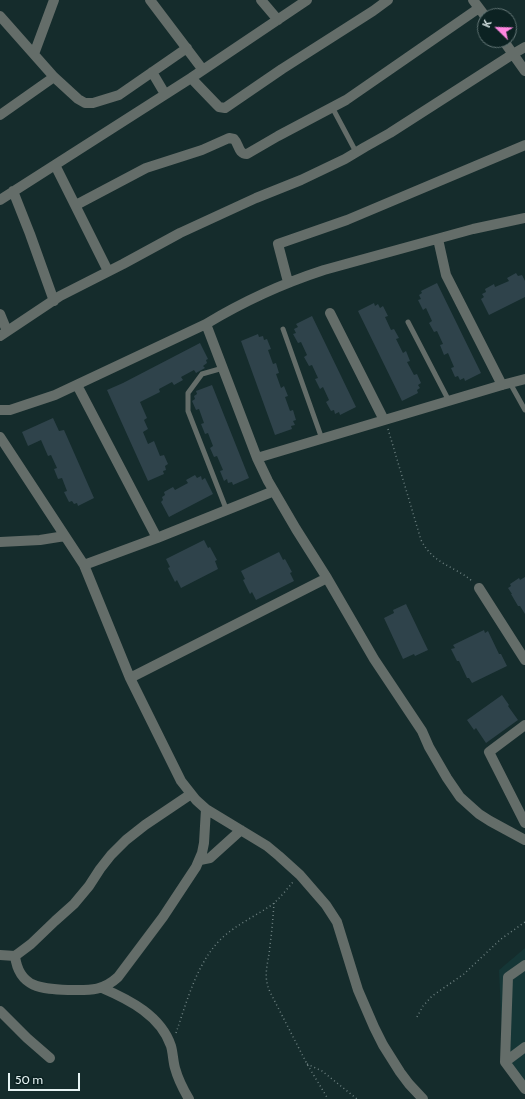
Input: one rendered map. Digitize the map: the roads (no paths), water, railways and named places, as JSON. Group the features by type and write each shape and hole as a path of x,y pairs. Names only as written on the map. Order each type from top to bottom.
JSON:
{"street":[{"path":"34,54 54,0"},
{"path":"150,0 203,70"},
{"path":"261,0 278,20"},
{"path":"0,200 191,78 307,0"},
{"path":"191,78 219,107 225,108 289,65 373,12 388,0"},
{"path":"76,205 146,168 202,150 229,138 236,141 243,154 247,154 346,100 477,9"},
{"path":"0,16 54,76 84,103 93,103 119,95 186,48"},
{"path":"0,314 4,333 67,293 180,233 256,198 307,177 356,152 390,133 525,47"},
{"path":"509,48 525,71"},
{"path":"152,72 165,94"},
{"path":"0,115 54,76"},
{"path":"288,282 278,244 347,220 525,145"},
{"path":"55,165 108,272"},
{"path":"13,191 33,241 54,301"},
{"path":"0,410 10,410 55,395 206,324 252,298 288,282 324,270 438,238 525,218"},
{"path":"438,238 446,275 506,384"},
{"path":"330,313 384,420"},
{"path":"206,324 257,458 274,491 374,659 422,731 438,763 453,788 468,805 479,814 525,840"},
{"path":"257,458 525,379"},
{"path":"76,385 157,538"},
{"path":"0,437 84,565 130,678 182,781 191,794 206,809 267,846 279,856 300,875 326,905 337,922 358,990 374,1027 383,1045 400,1072 423,1099"},
{"path":"84,565 157,538 274,491"},
{"path":"0,542 40,540 65,536"},
{"path":"130,678 327,578"},
{"path":"479,588 525,660"},
{"path":"525,725 489,752 525,823"},
{"path":"0,955 15,956 31,944 74,904 111,855 126,840 145,825 191,794"},
{"path":"15,956 17,968 24,978 40,988 89,990 102,988 113,981 118,977 180,892 200,860 204,843 206,809"},
{"path":"200,860 210,858 241,830"},
{"path":"525,965 508,977 505,1062 525,1089"},
{"path":"102,988 128,1000 149,1015 162,1028 171,1046 178,1078 189,1099"},
{"path":"0,1011 50,1058"},
{"path":"505,1062 525,1047"}],"lane":[{"path":"332,107 356,152"},
{"path":"408,322 449,401"},
{"path":"283,329 322,439"},
{"path":"223,368 202,374 188,393 188,411 225,506"},
{"path":"506,384 525,410"}]}
